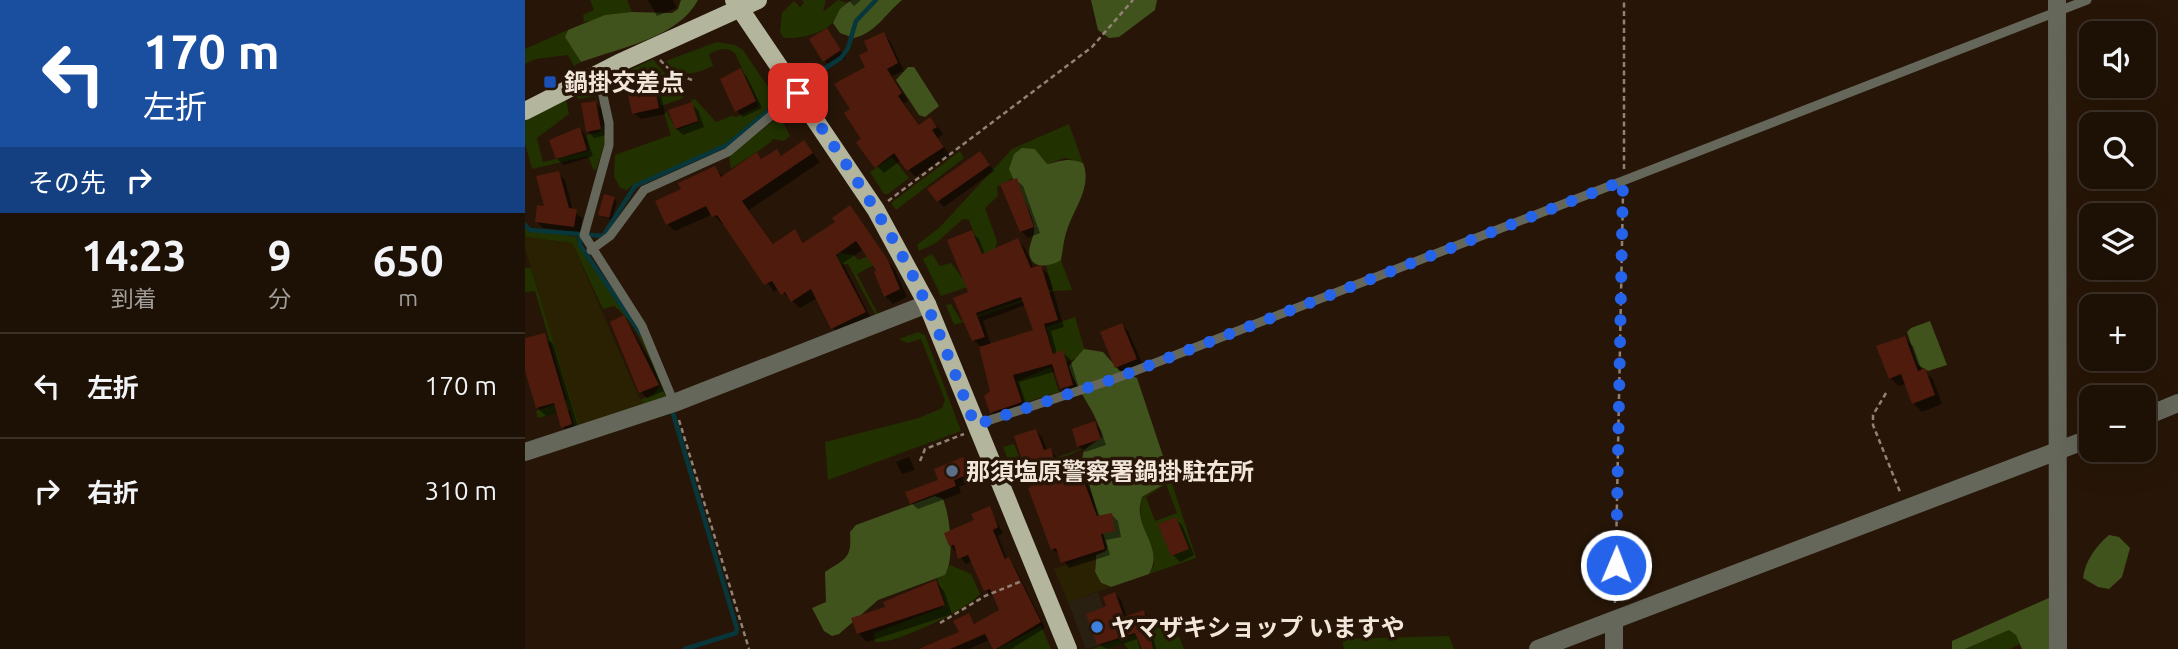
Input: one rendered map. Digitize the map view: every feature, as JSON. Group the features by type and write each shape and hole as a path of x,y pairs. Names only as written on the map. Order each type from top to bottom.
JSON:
{"main road":[{"path":"525,111 738,5 758,0"},
{"path":"738,5 876,210 927,304 1068,649"}],"street":[{"path":"2058,6 2056,451 2059,649"},
{"path":"525,452 674,403 927,304"},
{"path":"2156,412 2178,403"},
{"path":"1538,649 2079,442"},
{"path":"1614,620 1614,649"}],"lane":[{"path":"976,427 1114,379 1623,181 2058,6 2087,0"},
{"path":"598,73 609,123 609,145 584,235 591,250 642,326 674,403"},
{"path":"591,250 610,236 644,190 728,152 798,93"}],"path":[{"path":"876,210 1092,47 1133,0"},
{"path":"1614,620 1625,0"},
{"path":"655,47 667,69 692,80"},
{"path":"1887,393 1873,415 1873,425 1907,508"},
{"path":"674,403 749,649"},
{"path":"920,461 920,454 925,449 976,427"},
{"path":"940,623 985,596 1038,575"}],"shaded area":[{"path":"1098,592 1115,641 1086,649 1068,602"}],"green space":[{"path":"590,0 627,0 632,12 584,22 583,15 594,10"},
{"path":"681,0 698,0 677,24 646,40 581,62 565,37 568,30 605,15 632,12 672,13 678,9"},
{"path":"802,0 826,0 823,12 838,0 847,3 833,22 823,30 803,37 784,38 780,32 782,13 794,1 800,7 804,3"},
{"path":"851,0 902,0 869,32 854,38 840,33 833,23 840,9"},
{"path":"1091,0 1157,0 1155,10 1119,37 1109,38 1098,30"},
{"path":"568,30 565,37 581,62 574,66 568,55 536,59 525,64 525,49"},
{"path":"717,42 735,45 743,50 777,100 727,144 627,190 620,188 614,176 615,155 671,135 664,113 667,112 676,130 698,122 691,100 695,99 716,122 731,116 737,117 759,106 735,53 731,51 722,49 709,54 713,66 694,73 676,70 666,61"},
{"path":"653,59 666,75 683,83 683,98 661,106 653,85 638,72 605,85 604,82"},
{"path":"908,67 914,67 939,106 925,117 919,115 896,80"},
{"path":"593,86 606,139 597,168 594,171 588,156 532,169 525,144 525,121 566,99 569,114 537,138 543,162 589,151 586,135 600,132 602,125 595,96 578,99 575,94"},
{"path":"780,116 790,136 784,141 773,139 731,169 729,158 733,152"},
{"path":"1069,124 1083,163 1065,158 1047,164 1035,149 1009,169 1013,178 997,187 998,196 985,208 997,241 995,251 1006,274 941,296 923,259 932,254 940,266 951,263 966,283 983,258 969,220 963,219 936,243 919,251 917,245 940,227 1012,149"},
{"path":"1022,148 1035,149 1047,164 1078,161 1083,163 1085,171 1084,188 1067,231 1061,260 1050,265 1037,264 1029,255 1034,226 1009,169 1014,154"},
{"path":"960,151 964,158 896,210 891,203"},
{"path":"892,157 909,178 888,194 884,194 870,172"},
{"path":"822,227 841,253 854,255 858,260 882,251 884,254 877,257 880,262 857,274 879,316 876,316 848,264 830,266 805,277 839,255"},
{"path":"525,228 577,237 578,244 633,322 648,349 667,400 646,407 640,400 653,395 660,386 647,353 637,332 623,314 614,306 603,309 572,243 525,237"},
{"path":"1061,260 1072,290 1054,291 954,325 946,305 951,304 961,321 1053,289 1046,266"},
{"path":"525,268 531,268 580,428 575,429 570,410 538,418 536,411 567,400 550,342 525,349 549,338 535,291 525,292"},
{"path":"1075,317 1086,355 1057,365 1046,327"},
{"path":"1930,321 1947,365 1928,371 1918,365 1907,332"},
{"path":"918,332 925,335 961,431 828,480 825,442 919,418 942,408 945,400 921,339 907,343 899,339"},
{"path":"1084,349 1103,352 1119,370 1137,378 1170,477 1168,482 1142,497 1140,514 1153,551 1149,574 1111,587 1101,583 1095,572 1096,555 1106,551 1107,547 1082,459 1084,450 1102,437 1069,366"},
{"path":"1051,367 1059,392 1024,403 1017,381"},
{"path":"1014,444 1024,469 1089,446 1051,463 1029,480 1016,481 1003,447"},
{"path":"1170,477 1196,558 1149,574 1154,565 1140,514 1142,498 1168,482","holes":["1166,484 1177,513 1155,521 1146,497"]},
{"path":"935,496 943,499 948,516 951,548 945,575 878,600 839,634 832,636 824,631 812,608 826,602 825,572 849,553 850,532 856,525"},
{"path":"2109,535 2119,537 2130,548 2122,577 2109,589 2098,587 2083,578 2092,554"},
{"path":"950,565 971,574 980,594 961,609 930,625 898,638 875,642 874,633 943,607 945,603 937,578 945,575"},
{"path":"2051,597 2055,649 2022,649 2016,635 2009,630 1965,649 1952,649 1952,641"},
{"path":"1173,621 1184,649 1128,649 1124,643 1108,649 1092,649"},
{"path":"1041,626 1051,649 997,649"},
{"path":"2009,630 2016,634 2020,644 2010,649 1965,649"},
{"path":"1449,636 1454,649 1344,649 1342,639"}],"sand":[{"path":"525,237 572,243 640,399 646,407 580,428 525,249"},
{"path":"1096,555 1095,572 1101,583 1111,587 1068,602 1054,569"}],"building":[{"path":"827,28 841,50 823,62 809,39"},
{"path":"884,32 898,63 887,69 902,93 898,96 919,125 930,117 937,127 932,130 944,147 907,171 894,153 875,168 856,142 861,139 844,113 850,109 834,84 865,67 859,55 868,51 864,41"},
{"path":"741,68 756,101 735,112 720,79"},
{"path":"652,73 659,108 632,114 628,95 647,96"},
{"path":"596,101 601,129 586,132 581,103"},
{"path":"692,102 698,121 675,129 668,110"},
{"path":"580,127 587,150 556,159 549,140"},
{"path":"804,140 813,153 742,201 773,244 795,229 803,243 835,222 832,218 850,205 888,260 900,289 884,297 874,272 876,270 856,241 836,255 866,312 831,329 811,289 791,302 785,292 781,295 772,281 764,285 717,215 712,217 706,206 666,225 655,201 681,189 678,183 715,166 721,177 757,152 761,159 777,149 781,156"},
{"path":"980,151 990,165 937,202 927,189"},
{"path":"559,171 569,208 577,209 574,227 535,222 537,205 544,206 536,176"},
{"path":"1017,178 1034,227 1020,232 1000,184"},
{"path":"604,194 615,197 609,218 598,215"},
{"path":"972,230 982,254 1018,238 1031,268 1041,265 1058,320 1044,324 1053,354 1063,350 1073,385 1060,389 1052,364 1013,375 1022,402 990,413 984,396 990,391 979,347 1033,330 1021,297 976,313 985,337 972,341 953,298 968,292 947,240"},
{"path":"624,315 659,385 639,393 610,322"},
{"path":"1122,323 1137,359 1115,368 1100,332"},
{"path":"545,333 572,424 561,428 554,403 536,408 525,371 525,338"},
{"path":"1905,336 1918,371 1925,368 1935,395 1912,404 1901,374 1889,379 1876,346"},
{"path":"1095,421 1101,439 1077,447 1072,429"},
{"path":"1036,429 1044,450 1051,448 1055,463 1075,457 1097,516 1112,513 1115,531 1101,534 1105,549 1061,563 1056,548 1051,550 1028,488 1031,487 1014,436"},
{"path":"963,457 970,474 954,480 956,486 910,504 905,492 938,480 934,469"},
{"path":"990,506 998,527 993,530 1005,559 1009,557 1041,622 996,649 993,649 985,634 950,649 918,649 959,632 953,621 969,613 974,624 999,610 990,589 984,591 968,555 958,559 954,545 949,546 944,533 974,520 971,514"},
{"path":"1176,517 1189,549 1171,556 1158,524"},
{"path":"936,580 945,605 857,634 851,618 885,607 883,602"},
{"path":"1115,592 1124,617 1144,610 1153,649 1142,649 1135,633 1097,645 1086,614 1106,606 1103,597"}],"waterway":[{"path":"810,78 841,58 848,48 856,21 876,0"},
{"path":"525,225 530,230 603,236 635,186 727,145 778,103"},
{"path":"580,234 580,245 641,334"},
{"path":"672,410 737,629 736,633 685,649"}],"place":[{"name":"鍋掛交差点","path":"550,82"},
{"name":"那須塩原警察署鍋掛駐在所","path":"952,471"},
{"name":"ヤマザキショップ いますや","path":"1097,627"}],"route":[{"path":"798,93 876,210 905,261 927,304 975,425 1114,379 1623,181 1616,565"}]}
